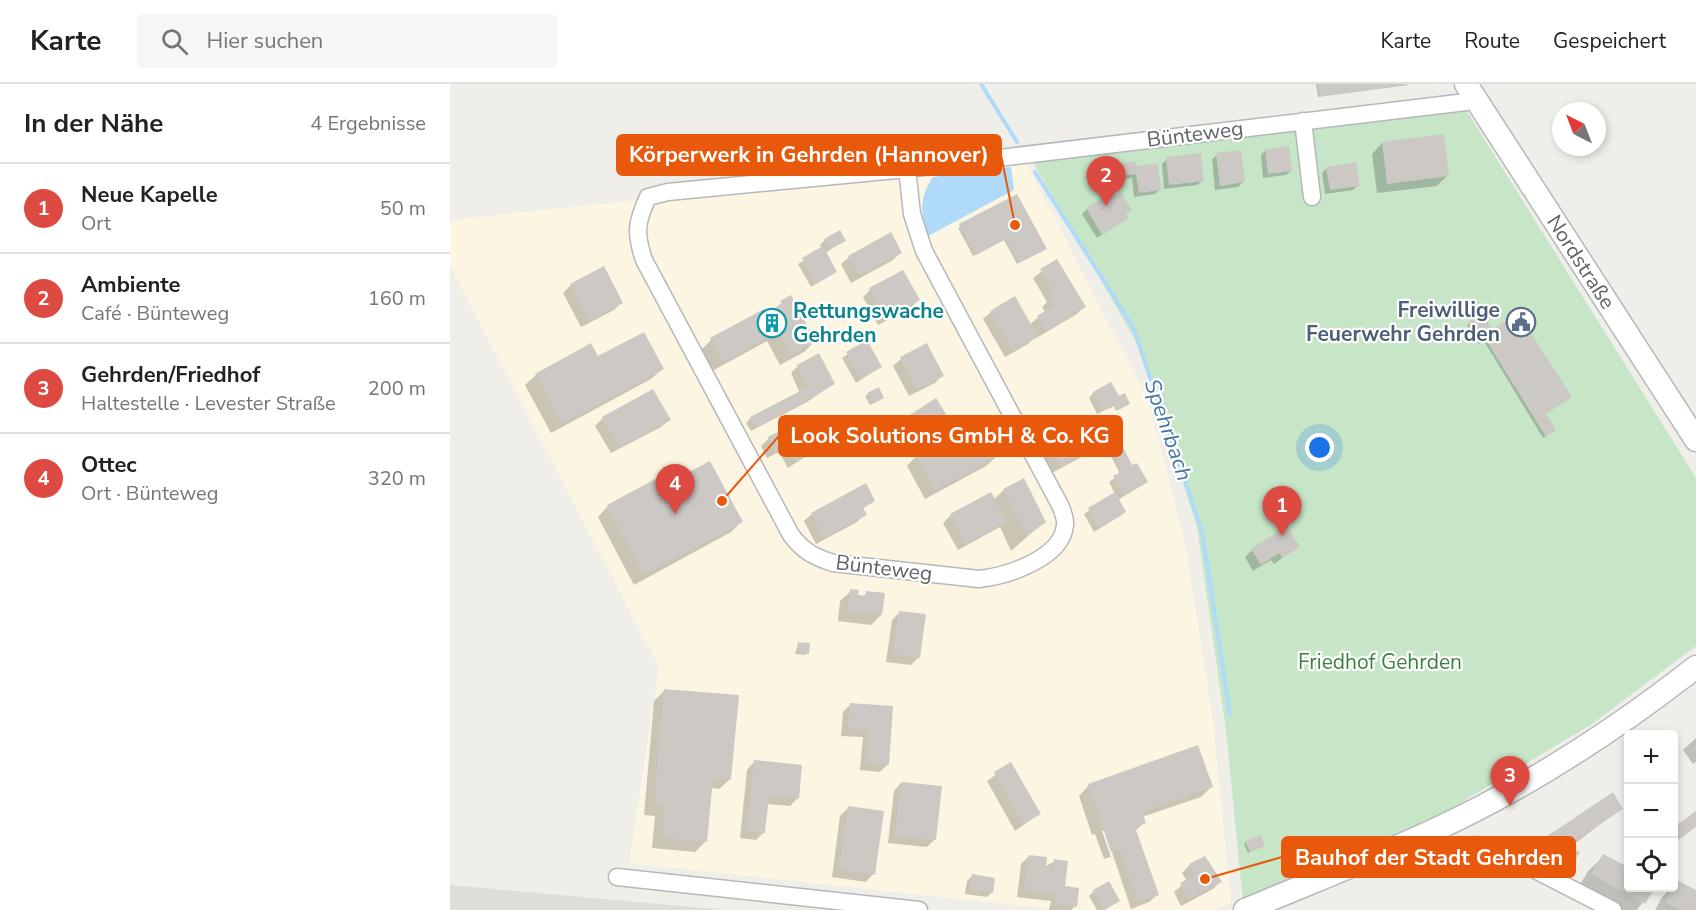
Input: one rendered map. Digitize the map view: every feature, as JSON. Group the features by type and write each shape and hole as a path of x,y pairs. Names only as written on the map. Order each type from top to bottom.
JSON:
{"street":[{"name":"Bünteweg","path":"907,169 912,214 924,251 1061,507 1066,524 1062,538 1052,550 1027,566 1003,576 979,579 833,563 815,558 801,549 791,535 644,260 638,241 638,219 648,197 657,194 907,169 1466,102 1470,90"},
{"name":"Nordstraße","path":"1470,90 1696,440"},
{"path":"1303,121 1312,196"},
{"path":"1245,910 1431,832 1493,800 1601,736 1696,667"},
{"path":"1477,845 1498,850 1603,908"},
{"path":"617,877 919,910"}],"shaded area":[{"path":"1024,159 1148,400 1186,548 1213,721 1231,903 1212,910 1059,910 629,863 659,667 450,266 450,220"},
{"path":"450,885 725,910 450,910"}],"green space":[{"name":"Friedhof Gehrden","path":"1466,110 1696,478 1696,646 1592,724 1425,824 1243,902 1226,730 1197,527 1141,350 1030,157"}],"water":[{"path":"1011,167 1014,190 928,236 922,206 928,184 933,177"}],"building":[{"path":"1318,84 1408,84 1408,85 1320,96"},
{"path":"1444,134 1449,176 1387,184 1382,142"},
{"path":"1289,146 1292,171 1268,174 1265,149"},
{"path":"1241,150 1245,182 1220,186 1216,153"},
{"path":"1201,153 1204,181 1169,185 1166,157"},
{"path":"1135,161 1136,166 1158,163 1161,190 1139,193 1136,174 1120,176 1118,164"},
{"path":"1356,162 1360,186 1330,190 1326,167"},
{"path":"1113,192 1116,196 1121,193 1132,210 1126,214 1129,218 1102,235 1086,208"},
{"path":"1017,194 1047,249 1019,263 1006,239 976,255 959,224"},
{"path":"840,230 846,241 830,249 824,239"},
{"path":"891,232 902,253 859,276 848,256"},
{"path":"823,246 837,272 816,284 802,258"},
{"path":"1057,259 1086,307 1046,331 1037,316 1053,306 1048,299 1055,295 1040,269"},
{"path":"604,266 623,303 589,321 570,284"},
{"path":"903,270 920,300 886,319 869,288"},
{"name":"Rettungswache Gehrden","path":"791,295 816,342 791,355 778,332 723,362 710,338 764,309 766,313 782,305 780,301"},
{"path":"1015,296 1038,337 1013,351 990,311"},
{"name":"Freiwillige Feuerwehr Gehrden","path":"1482,313 1493,329 1518,313 1572,397 1546,414 1556,430 1546,437 1486,340 1482,343 1468,322"},
{"path":"644,332 664,369 562,424 535,374 591,343 598,356"},
{"path":"867,340 882,367 861,379 846,352"},
{"path":"927,343 944,376 917,390 900,357"},
{"path":"819,353 835,384 756,428 750,417 808,387 797,365"},
{"path":"1111,382 1119,396 1125,393 1130,404 1118,410 1115,404 1102,411 1093,392"},
{"path":"879,387 884,398 872,404 867,393"},
{"path":"653,389 671,420 619,447 602,417"},
{"path":"936,398 949,419 918,438 905,418"},
{"path":"798,421 814,452 795,462 787,445 775,452 768,437"},
{"path":"980,421 998,456 935,490 916,454"},
{"path":"1087,426 1098,446 1060,467 1049,446"},
{"path":"1122,445 1132,465 1137,463 1148,482 1124,496 1113,476 1121,472 1111,451"},
{"path":"710,461 743,522 644,575 607,505 661,476 666,484"},
{"path":"1024,478 1046,522 1027,536 1003,489"},
{"path":"866,483 875,501 863,508 867,515 824,537 811,513"},
{"path":"991,492 1007,522 966,544 950,514"},
{"path":"1115,492 1126,512 1099,528 1088,508"},
{"path":"1287,526 1300,547 1282,558 1279,553 1261,565 1251,549"},
{"path":"850,589 859,590 858,595 866,596 866,591 885,593 882,615 848,611"},
{"path":"899,611 926,614 920,658 893,654"},
{"path":"798,642 810,643 809,654 797,652"},
{"path":"664,689 739,695 731,779 713,778 707,842 662,838 665,806 654,805"},
{"path":"850,703 893,706 889,765 867,763 870,730 848,729"},
{"path":"1198,745 1213,787 1142,812 1146,823 1135,827 1159,895 1138,902 1120,850 1111,852 1088,784"},
{"path":"754,760 802,765 799,799 769,796 765,833 747,831"},
{"path":"1011,762 1041,814 1023,824 994,772"},
{"path":"901,782 942,786 936,840 895,836"},
{"path":"1613,792 1623,809 1567,846 1580,852 1570,869 1536,852 1537,843"},
{"path":"848,806 884,811 875,875 839,870"},
{"path":"1696,811 1696,827 1678,840 1678,824"},
{"path":"1261,835 1265,846 1250,852 1245,841"},
{"path":"1603,854 1624,865 1624,892 1652,892 1645,904 1591,874"},
{"path":"1029,855 1047,857 1046,866 1053,867 1054,859 1068,861 1065,886 1079,888 1077,907 1056,904 1057,894 1024,890"},
{"path":"1205,856 1222,882 1189,899 1180,883 1195,875 1189,864"},
{"path":"972,874 995,878 993,893 969,890"},
{"path":"1109,881 1120,901 1104,910 1093,890"},
{"path":"1678,881 1696,890 1696,910 1680,910 1665,902 1670,892 1678,892"}],"waterway":[{"name":"Spehrbach","path":"981,84 1017,142"},
{"name":"Spehrbach","path":"1035,172 1133,327 1202,531 1230,715"}],"place":[{"name":"Ambiente","path":"1106,206"},
{"name":"Körperwerk in Gehrden (Hannover)","path":"1015,225"},
{"name":"Freiwillige Feuerwehr Gehrden","path":"1521,322"},
{"name":"Rettungswache Gehrden","path":"772,323"},
{"name":"Look Solutions GmbH & Co. KG","path":"722,501"},
{"name":"Ottec","path":"675,514"},
{"name":"Neue Kapelle","path":"1282,536"},
{"name":"Gehrden/Friedhof","path":"1510,806"},
{"name":"Bauhof der Stadt Gehrden","path":"1205,879"}]}
